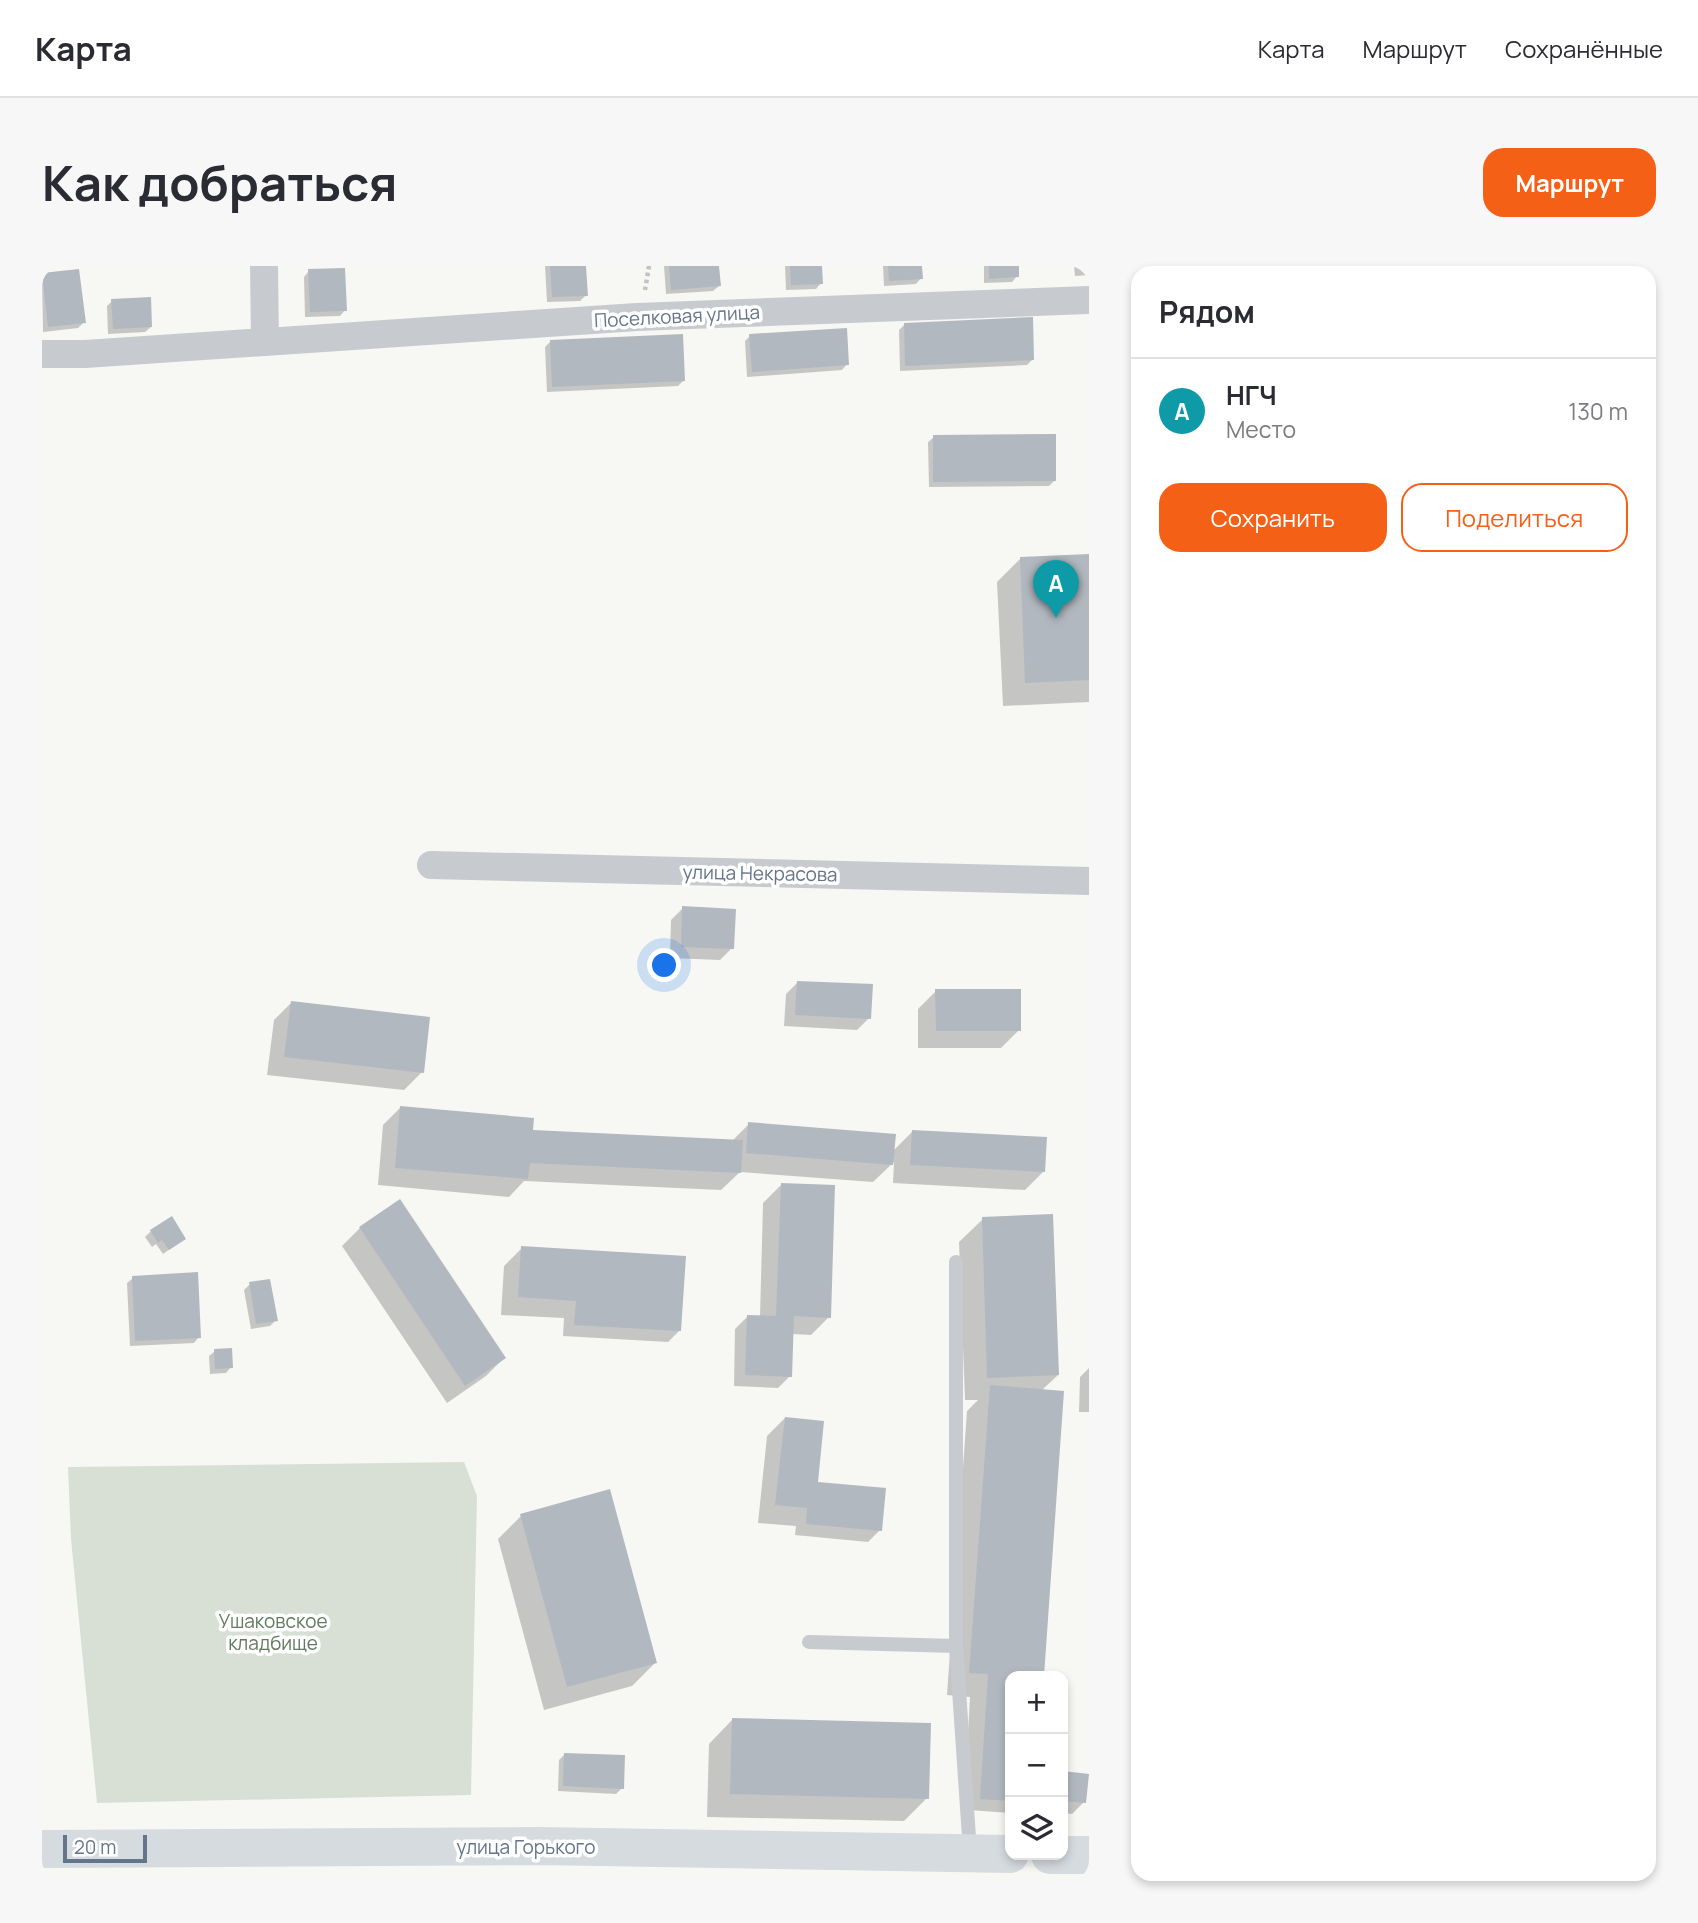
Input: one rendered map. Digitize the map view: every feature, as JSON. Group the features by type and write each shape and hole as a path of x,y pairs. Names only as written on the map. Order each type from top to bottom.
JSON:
{"street":[{"path":"264,266 265,342"},
{"name":"Поселковая улица","path":"42,354 637,317 1089,300"},
{"name":"улица Некрасова","path":"431,865 1089,881"},
{"name":"улица Горького","path":"42,1849 539,1846 1005,1854"},
{"path":"1068,1855 1089,1855"}],"lane":[{"path":"956,1262 957,1646 970,1854"},
{"path":"809,1642 957,1646"}],"green space":[{"name":"Ушаковское кладбище","path":"464,1462 477,1496 471,1795 97,1803 71,1539 68,1467"}],"building":[{"path":"550,266 586,266 588,296 552,297"},
{"path":"669,266 719,266 721,286 671,290"},
{"path":"790,266 822,266 823,284 791,285"},
{"path":"888,266 922,266 923,279 889,281"},
{"path":"989,266 1019,266 1019,277 989,279"},
{"path":"345,268 347,311 310,312 308,269"},
{"path":"79,269 86,323 48,327 42,273"},
{"path":"151,297 152,327 113,329 111,299"},
{"path":"1033,317 1034,360 905,366 904,323"},
{"path":"847,328 849,365 752,372 749,334"},
{"path":"683,334 685,381 552,387 550,340"},
{"path":"1056,434 1056,481 933,482 933,435"},
{"path":"1089,554 1089,680 1025,683 1020,557"},
{"path":"682,906 736,909 734,949 681,947"},
{"path":"797,981 873,984 871,1019 795,1015"},
{"path":"935,989 1021,989 1021,1031 936,1031"},
{"path":"291,1001 430,1017 424,1073 284,1057"},
{"path":"400,1106 534,1118 533,1130 743,1140 741,1173 530,1163 528,1179 395,1168"},
{"path":"748,1122 896,1134 893,1165 746,1153"},
{"path":"912,1130 1047,1137 1045,1172 910,1165"},
{"path":"781,1183 835,1185 831,1318 794,1316 792,1377 745,1375 747,1315 776,1316"},
{"path":"400,1199 506,1358 465,1386 359,1227"},
{"path":"1053,1214 1059,1375 987,1378 982,1217"},
{"path":"172,1216 186,1239 169,1250 162,1240 158,1243 150,1230"},
{"path":"521,1246 686,1256 681,1331 574,1325 576,1301 518,1297"},
{"path":"198,1272 201,1338 135,1341 132,1276"},
{"path":"270,1279 278,1321 256,1324 249,1282"},
{"path":"232,1348 233,1368 215,1369 214,1349"},
{"path":"990,1385 1064,1391 1044,1671 1005,1671 1005,1801 980,1799 988,1674 969,1673"},
{"path":"785,1417 824,1421 818,1482 886,1488 882,1531 806,1524 807,1508 775,1505"},
{"path":"610,1489 657,1663 567,1687 520,1514"},
{"path":"732,1718 931,1723 929,1799 730,1794"},
{"path":"564,1753 625,1755 624,1789 563,1786"},
{"path":"1068,1772 1089,1774 1086,1803 1068,1801"}],"place":[{"name":"НГЧ","path":"1056,618"}]}
